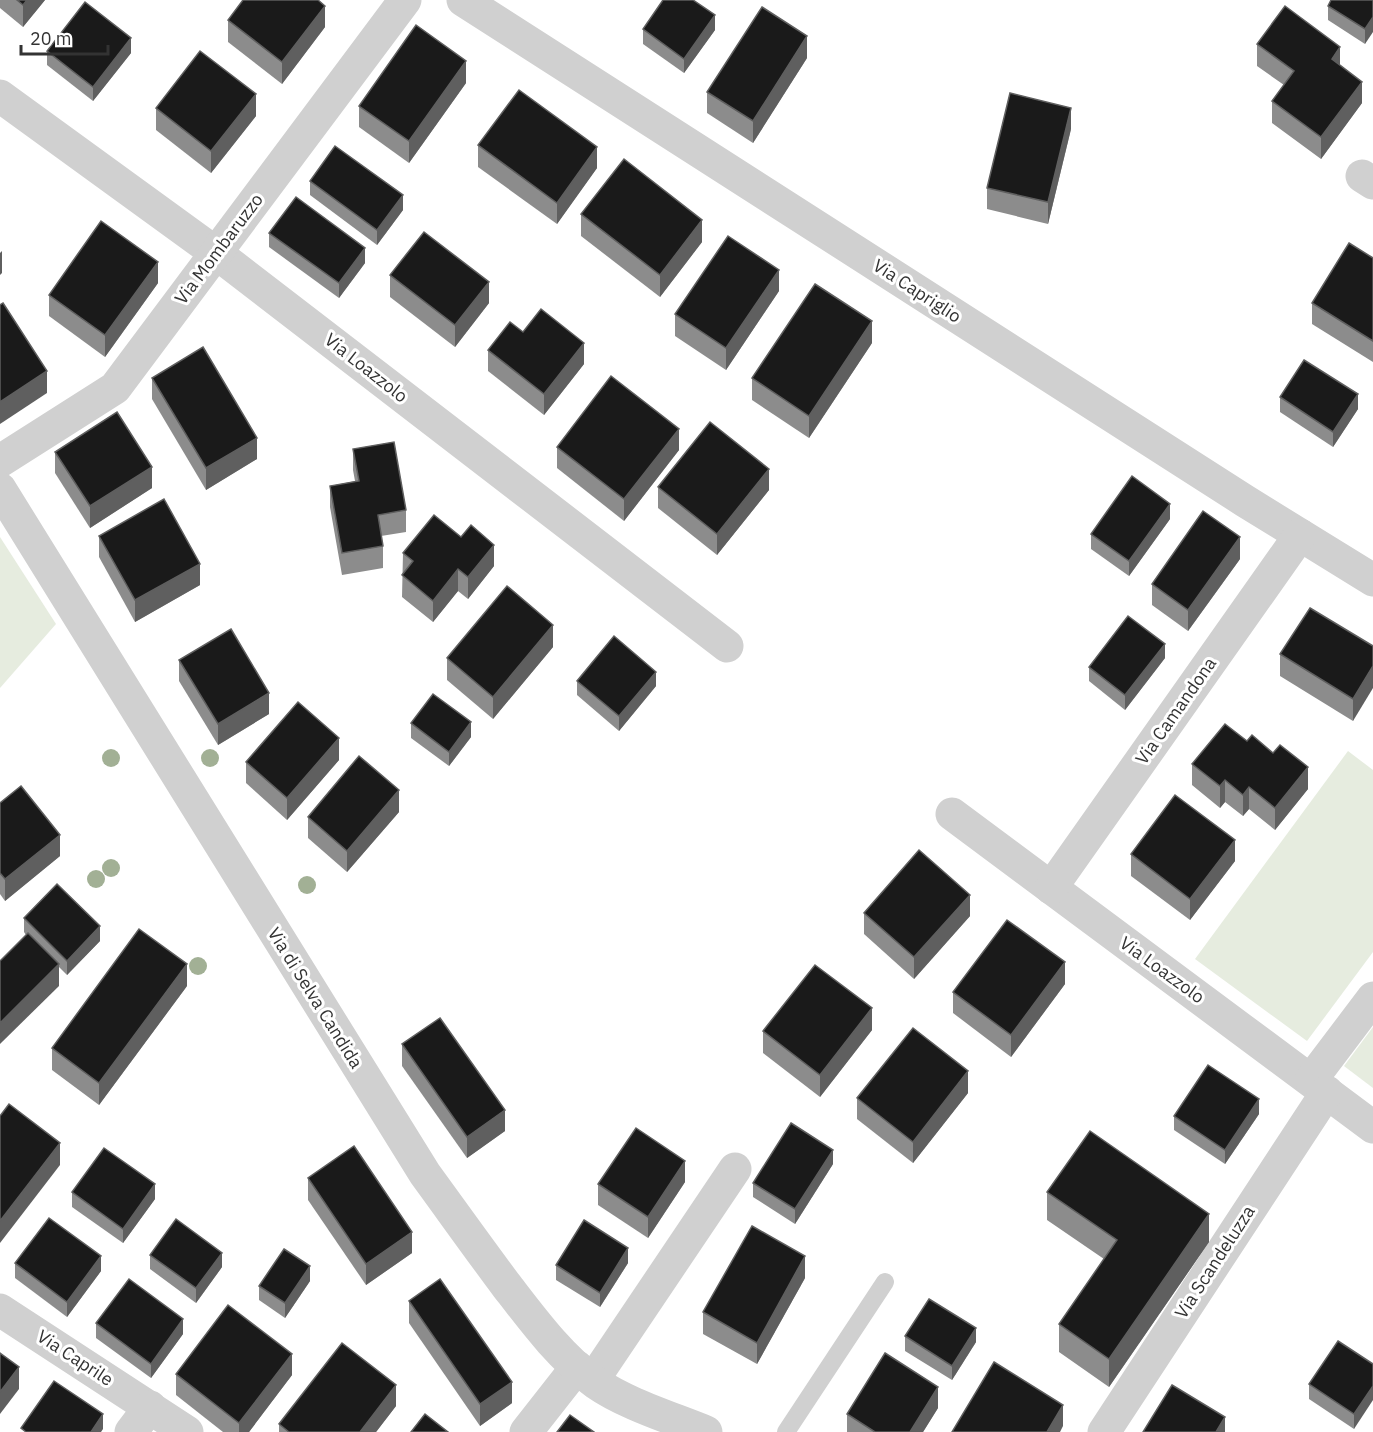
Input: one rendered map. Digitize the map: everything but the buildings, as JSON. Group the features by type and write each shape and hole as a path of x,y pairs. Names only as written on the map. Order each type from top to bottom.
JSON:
{"street":[{"name":"Via Mombaruzzo","path":"0,461 115,388 405,0"},
{"name":"Via Capriglio","path":"463,0 1300,535 1373,579"},
{"name":"Via Loazzolo","path":"0,96 216,253 727,646"},
{"name":"Via di Selva Candida","path":"0,489 425,1174 537,1326 585,1374 621,1396 705,1432"},
{"name":"Via Camandona","path":"1051,888 1300,535"},
{"name":"Via Loazzolo","path":"952,814 1373,1126"},
{"name":"Via Scandeluzza","path":"1104,1432 1373,998"},
{"path":"526,1432 585,1374 735,1169"},
{"name":"Via Caprile","path":"0,1310 140,1420 187,1432"}],"lane":[{"path":"786,1432 885,1282"}],"shaded area":[{"path":"0,537 56,624 0,688"},
{"path":"1348,751 1373,770 1373,952 1307,1041 1195,959"},
{"path":"1373,1027 1373,1088 1344,1066"}]}
